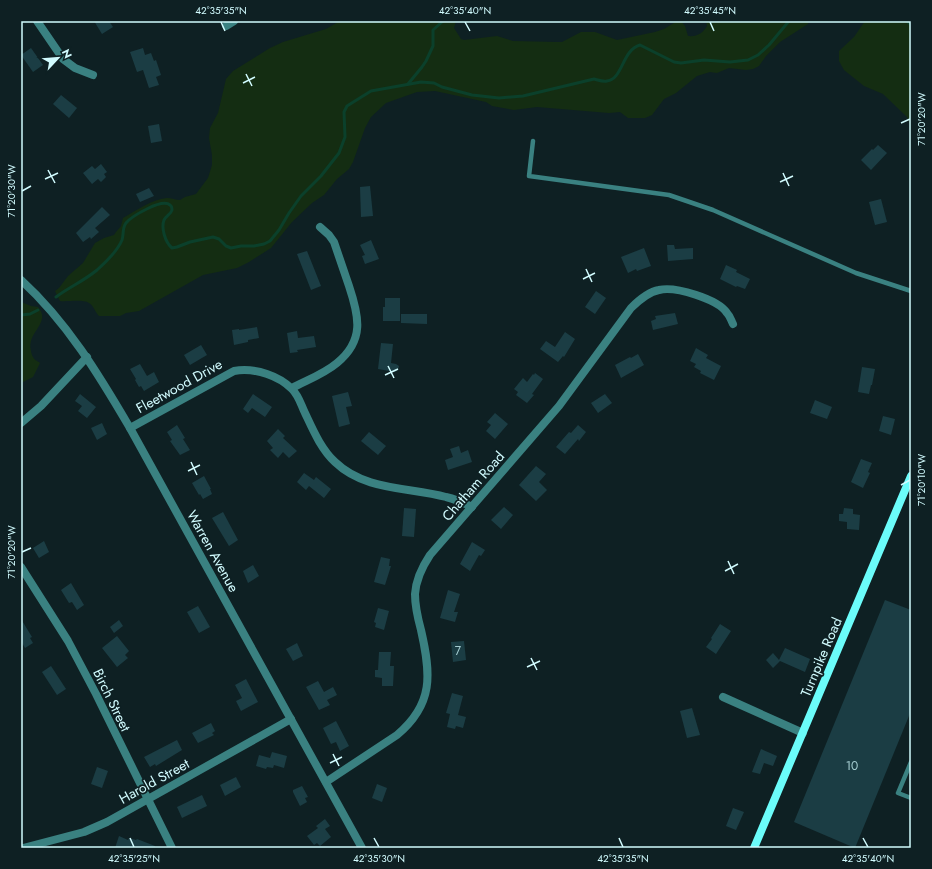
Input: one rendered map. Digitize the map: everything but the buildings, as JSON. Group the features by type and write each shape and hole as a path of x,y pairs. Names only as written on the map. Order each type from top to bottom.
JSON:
{"main road":[{"name":"Turnpike Road","path":"754,848 911,476"}],"street":[{"path":"37,21 63,59 75,68 93,75"},
{"path":"226,26 234,21"},
{"path":"292,388 338,362 351,348 358,330 358,318 355,302 333,240 320,227"},
{"name":"Warren Avenue","path":"21,280 39,296 87,357 130,428 362,848"},
{"name":"Chatham Road","path":"326,782 397,736 407,727 417,714 424,700 428,684 426,650 416,609 415,594 418,578 422,568 430,555 559,406 597,352 638,300 647,294 658,290 669,288 677,290 704,298 716,304 727,312 733,324"},
{"path":"21,423 41,406 87,357"},
{"name":"Fleetwood Drive","path":"130,428 234,371 248,370 264,373 280,379 292,388 299,398 325,450 335,462 347,471 366,481 381,486 445,497 472,507"},
{"name":"Birch Street","path":"21,567 68,641 96,694 172,848"},
{"path":"723,697 803,732"},
{"name":"Harold Street","path":"23,848 84,832 107,822 291,719"}],"lane":[{"path":"533,141 529,176 669,195 714,210 856,273 911,291"},
{"path":"911,762 898,793 911,798"}],"green space":[{"path":"340,21 456,21 454,28 461,39 464,40 497,36 513,41 562,42 581,32 595,32 617,40 655,32 664,29 677,21 681,21 685,26 688,36 691,36 697,35 704,31 707,26 706,21 809,21 808,24 780,42 766,56 759,66 746,70 729,68 717,73 710,72 697,76 676,93 664,99 652,115 645,118 628,118 620,112 609,113 537,107 514,110 492,106 486,102 435,91 417,92 386,103 371,117 365,128 349,169 337,179 324,195 312,203 292,222 271,248 249,262 237,268 203,275 139,311 126,313 120,316 99,316 92,306 86,302 60,301 55,291 68,276 83,263 95,243 114,235 121,226 123,218 144,206 161,199 167,198 180,200 196,194 208,178 212,165 209,138 210,128 218,113 226,79 233,71 270,48 283,42 326,29"},
{"path":"865,21 911,21 911,127 907,117 883,94 864,86 844,70 839,61 839,51 854,37"},
{"path":"21,302 38,307 42,313 42,318 30,344 34,359 40,363 33,377 21,383"}],"waterway":[{"path":"408,84 426,61 433,46 433,30 443,21"},
{"path":"56,297 92,274 108,260 120,244 123,238 124,227 129,220 140,212 161,204 166,203 172,207 172,210 163,223 163,231 172,248 213,237 219,239 226,246 231,248 254,246 270,241 301,196 321,176 339,153 345,137 344,112 347,106 371,91 421,82 434,83 442,87 472,95 499,98 523,96 594,79 604,81 612,79 620,70 630,52 640,45 674,62 681,63 704,60 730,62 748,60 758,55 769,45 789,21"},
{"path":"907,21 911,25"},
{"path":"21,315 30,314 38,310"}]}
